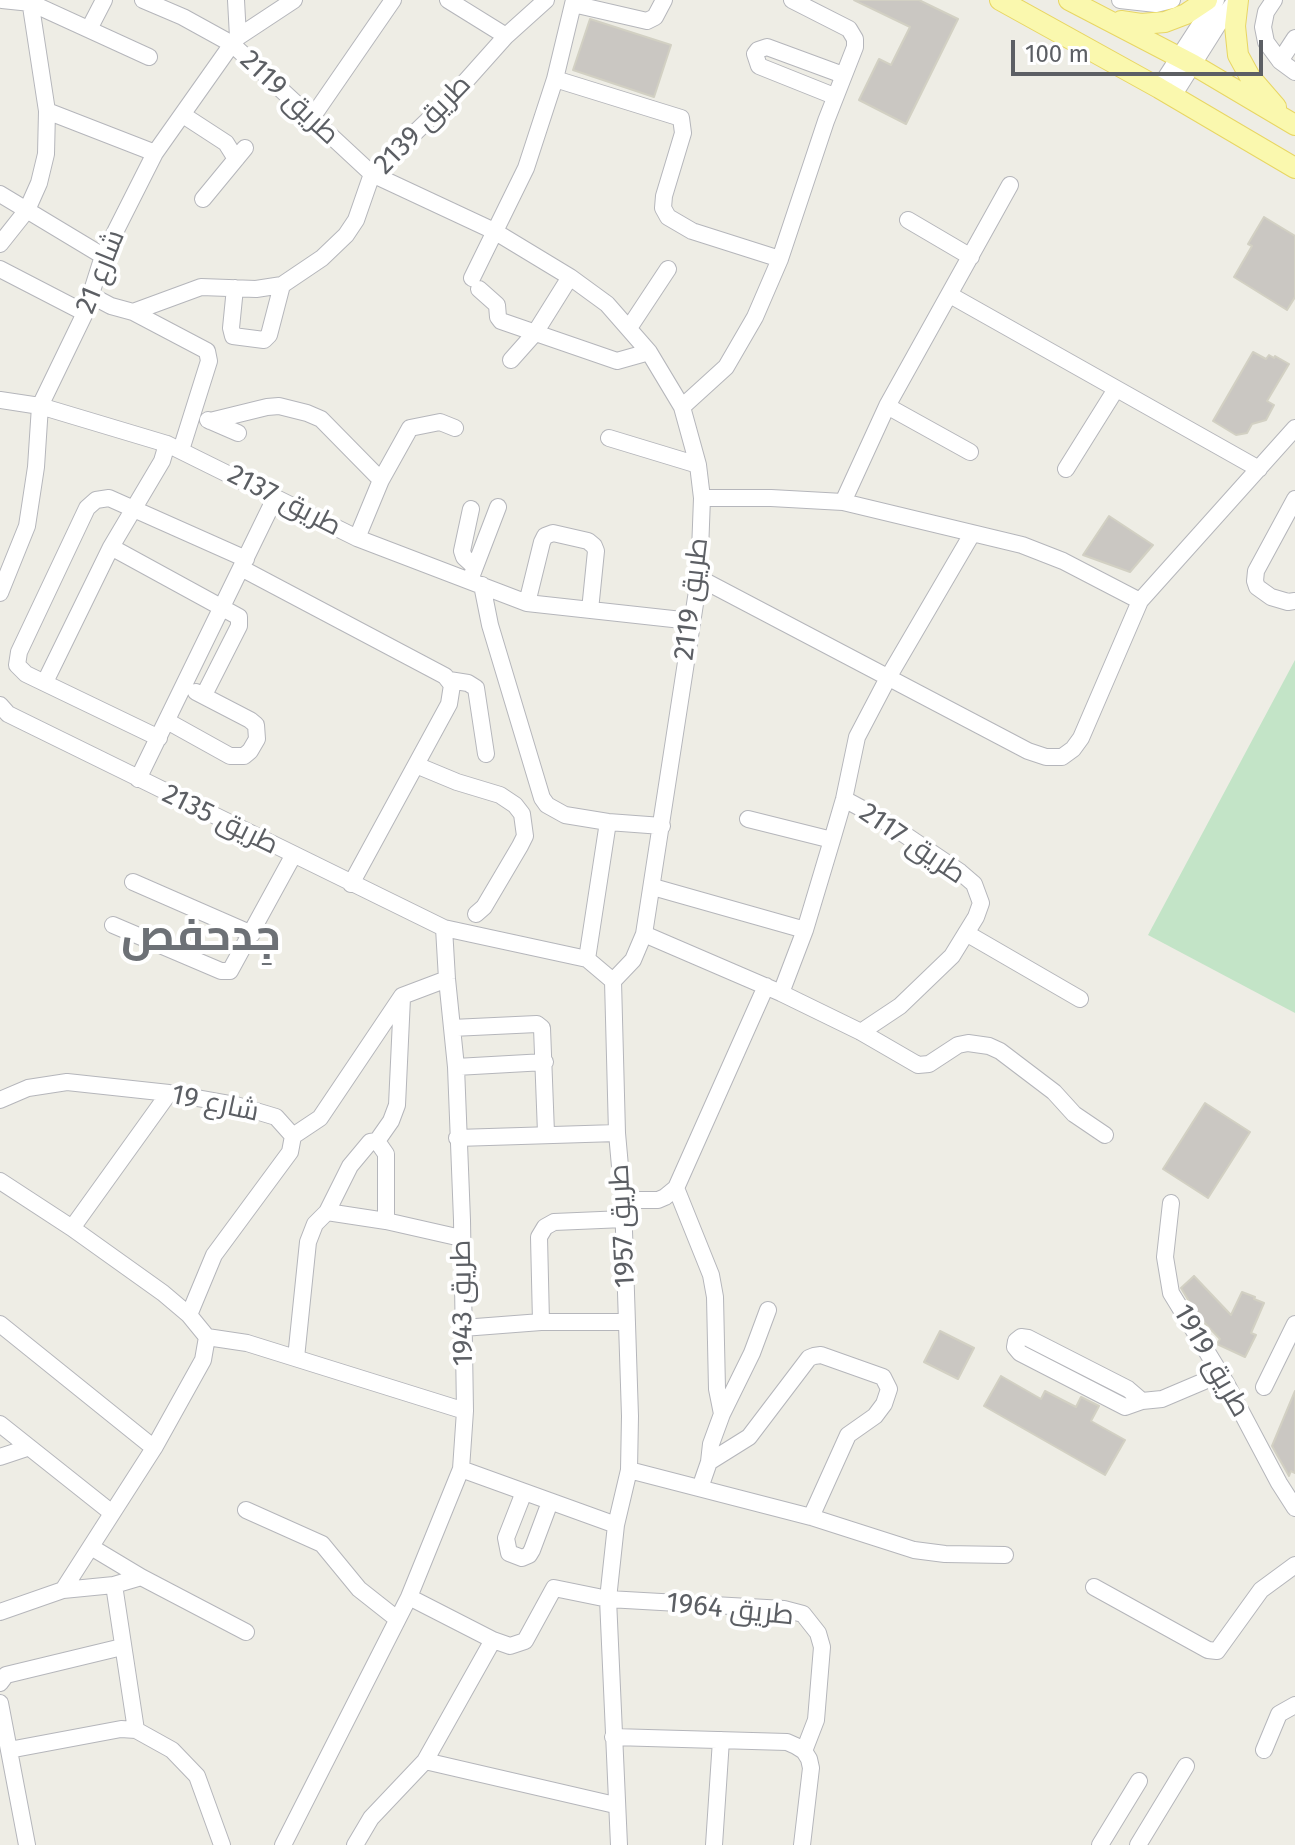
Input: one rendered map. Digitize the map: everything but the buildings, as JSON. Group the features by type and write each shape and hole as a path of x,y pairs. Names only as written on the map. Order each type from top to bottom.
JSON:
{"main road":[{"path":"1000,0 1295,168"},
{"path":"1069,0 1185,60 1291,122"},
{"path":"1104,19 1157,23 1186,14 1207,0"},
{"path":"1237,0 1235,36 1238,55 1250,77 1291,122"}],"street":[{"path":"2,0 31,2 149,57"},
{"path":"89,29 104,0"},
{"name":"طريق 2119","path":"143,0 235,41 311,119 372,174 494,231 570,277 607,304 649,352 682,407 698,465 702,498 699,578 644,934 633,960 613,981"},
{"path":"235,41 236,0"},
{"name":"شارع 21","path":"0,593 27,526 36,467 40,406 85,313 103,256 155,153 235,41 294,0"},
{"path":"311,119 393,0"},
{"path":"448,0 506,36"},
{"name":"طريق 2139","path":"133,312 201,287 266,288 282,285 322,258 346,235 356,220 372,174 448,101 506,36 546,0"},
{"path":"682,407 726,367 755,317 780,259 834,96 855,47 855,39 849,29 792,0"},
{"path":"1120,0 1156,4 1172,0"},
{"path":"1166,92 1216,0"},
{"path":"1185,60 1237,0"},
{"path":"1274,0 1266,12 1263,27 1266,42 1280,61 1295,72"},
{"path":"649,352 617,361 501,321 497,305 475,284 494,231 526,168 579,1 643,21 655,17 662,4"},
{"path":"0,244 27,210 39,183 46,154 47,111 31,2"},
{"path":"1280,61 1295,38"},
{"path":"834,96 759,66 755,54 767,47 843,75"},
{"path":"555,79 681,118 683,133 664,196 663,208 668,217 692,231 780,259"},
{"path":"47,111 155,153"},
{"path":"183,115 241,154 203,199"},
{"path":"843,502 887,406 1010,185"},
{"path":"0,194 103,256"},
{"path":"908,220 971,257"},
{"path":"0,269 85,313"},
{"path":"629,328 668,269"},
{"path":"511,360 535,333 570,277"},
{"path":"235,288 233,336 264,340 269,335 282,285"},
{"path":"950,295 1259,469"},
{"path":"45,682 111,547 192,413 209,361 207,351 133,312 111,306 92,296"},
{"path":"1066,469 1116,389"},
{"name":"طريق 2137","path":"0,400 40,406 174,447 357,538 476,577 527,603 691,621"},
{"path":"210,421 279,406 307,413 321,419 381,480"},
{"path":"887,406 970,452"},
{"path":"192,413 238,433"},
{"path":"357,538 381,480 410,428 440,422 455,428"},
{"path":"699,578 1028,751 1046,757 1062,757 1081,738 1140,601 1295,428"},
{"path":"609,438 698,465"},
{"path":"159,738 22,672 16,661 87,508 102,498 133,508 243,564 449,680 468,683 476,688 486,754"},
{"path":"138,779 275,498"},
{"path":"702,498 843,502 1022,545 1063,561 1140,601"},
{"path":"1295,499 1256,571 1255,581 1257,587 1271,597 1295,601"},
{"path":"476,577 498,507"},
{"path":"471,509 462,551 476,577 542,798 554,811 608,822 662,826"},
{"path":"527,603 542,542 545,536 553,533 588,541 594,546 590,610"},
{"name":"طريق 2117","path":"676,1188 805,930 844,799 857,737 972,534"},
{"path":"111,547 236,614 241,622 204,695"},
{"path":"351,884 451,698 453,692 449,680"},
{"path":"167,721 230,756 244,756 257,739 256,725 250,720 184,687"},
{"name":"طريق 2135","path":"3,710 444,928"},
{"path":"416,765 500,795 522,814 525,836 484,907 476,914 468,933"},
{"name":"طريق 2117","path":"844,799 883,820 960,872 974,884 981,903 952,956 884,1019 861,1032"},
{"path":"748,819 832,840"},
{"path":"587,959 608,822"},
{"path":"113,925 226,972 234,968 293,856"},
{"path":"133,882 252,934"},
{"path":"653,887 805,930"},
{"path":"444,928 587,959 613,981"},
{"name":"طريق 1943","path":"283,1845 409,1597 461,1469 465,1411 456,1067 444,928"},
{"path":"966,933 1080,999"},
{"path":"644,934 773,989 861,1032 918,1065 929,1064 958,1045 989,1046 1054,1092 1074,1114 1105,1135"},
{"path":"296,1358 308,1242 315,1224 327,1212 350,1166 365,1145 377,1141 391,1121 397,1105 402,996 447,979"},
{"name":"طريق 1957","path":"613,981 617,1133 624,1219 629,1470 616,1525 608,1599 619,1845"},
{"name":"شارع 19","path":"0,1100 28,1088 67,1082 169,1093 236,1105 276,1117 293,1136 320,1118 402,996"},
{"path":"452,1028 537,1024 542,1028 546,1133"},
{"path":"456,1067 545,1062"},
{"path":"72,1228 169,1093"},
{"path":"457,1138 617,1133"},
{"path":"189,1315 214,1255 290,1152 293,1136"},
{"path":"377,1141 386,1154 386,1221"},
{"path":"0,1181 163,1293 189,1315 207,1337 237,1341 465,1411"},
{"path":"623,1200 658,1200 676,1188 711,1275 715,1297 717,1389 722,1414"},
{"name":"طريق 1919","path":"1171,1203 1165,1257 1171,1293 1221,1374 1295,1508"},
{"path":"327,1212 386,1221 461,1238"},
{"path":"541,1322 539,1237 545,1227 554,1222 624,1219"},
{"path":"700,1488 722,1414 752,1353 768,1310"},
{"path":"463,1328 541,1322 627,1322"},
{"path":"0,1324 154,1448"},
{"path":"1264,1387 1293,1334"},
{"path":"63,1590 154,1448 203,1360 207,1337"},
{"path":"1142,1401 1128,1389 1028,1338 1021,1337 1016,1341 1015,1347 1020,1353 1125,1407 1162,1399 1221,1374"},
{"path":"709,1462 749,1437 809,1358 821,1355 883,1377 889,1389 884,1404 875,1416 848,1435 811,1517"},
{"path":"0,1424 112,1513"},
{"path":"0,1457 27,1448"},
{"path":"461,1469 616,1525"},
{"path":"629,1470 811,1517 914,1550 1005,1555"},
{"path":"524,1492 506,1538 509,1553 522,1558 529,1555 550,1502"},
{"path":"246,1510 322,1544 359,1589 397,1619"},
{"path":"91,1547 246,1632"},
{"path":"1094,1587 1208,1650 1217,1651 1261,1590 1295,1565"},
{"path":"0,1612 63,1590 114,1585 141,1577"},
{"path":"114,1585 136,1730"},
{"path":"409,1597 510,1646 525,1641 554,1588 608,1599"},
{"name":"طريق 1964","path":"608,1599 784,1609 803,1614 818,1633 822,1647 816,1720 804,1751 811,1768 802,1845"},
{"path":"355,1845 371,1818 425,1761 493,1640"},
{"path":"0,1683 6,1675 122,1647"},
{"path":"0,1703 27,1845"},
{"path":"1264,1750 1279,1714 1295,1705"},
{"path":"9,1750 121,1729 136,1730 172,1750 197,1776 222,1845"},
{"path":"613,1737 787,1742 804,1751"},
{"path":"714,1845 721,1740"},
{"path":"425,1761 615,1805"},
{"path":"1138,1845 1186,1766"},
{"path":"1100,1845 1139,1781"}],"green space":[{"path":"1295,660 1295,1013 1148,935"}],"district":[{"name":"جِدحفص","path":"201,938"}]}
